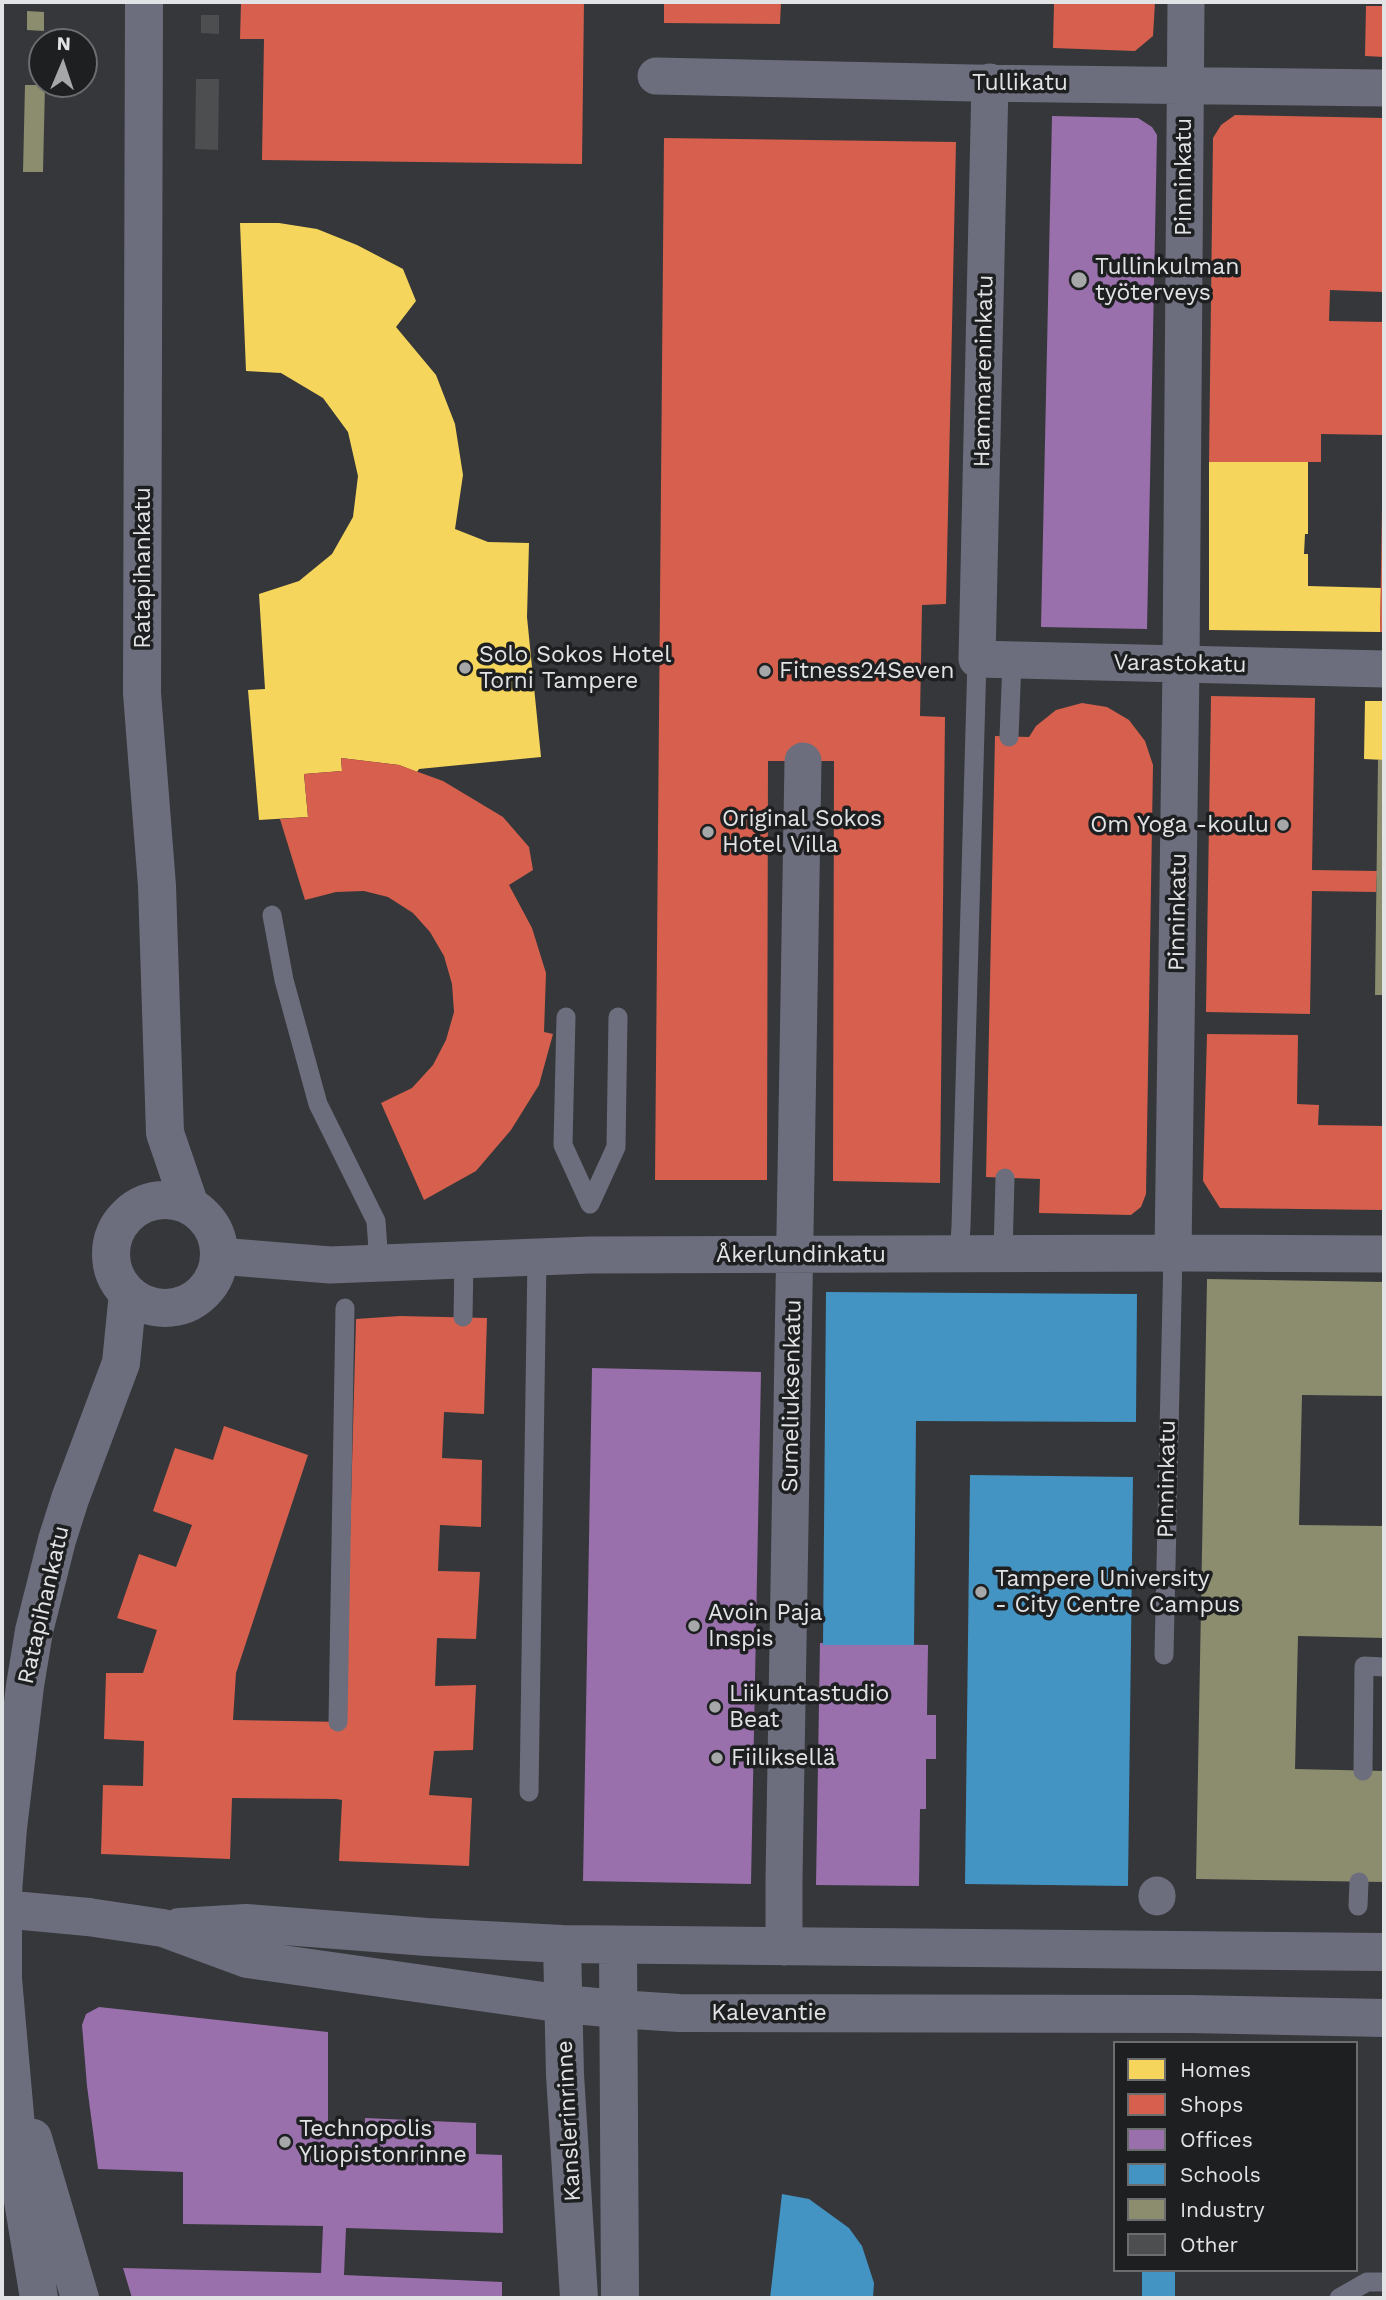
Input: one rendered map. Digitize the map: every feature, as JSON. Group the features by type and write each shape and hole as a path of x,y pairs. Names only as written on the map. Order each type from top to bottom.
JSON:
{"main road":[{"name":"Ratapihankatu","path":"144,2 142,694 157,886 166,1133 190,1206"},
{"name":"Ratapihankatu","path":"145,1204 166,1133"},
{"path":"160,1200 190,1206 208,1222 218,1244 216,1271 209,1285 199,1296 186,1304 171,1307 148,1304 128,1293 114,1270 112,1244 124,1220 133,1210 160,1200"},
{"name":"Ratapihankatu","path":"39,2298 22,2195 3,1979 3,1892 13,1778 34,1631 70,1499 121,1363 128,1293"},
{"name":"Ratapihankatu","path":"121,1363 171,1307"},
{"name":"Kalevantie","path":"2,1909 88,1917 163,1928 246,1923 562,1944 1384,1952"},
{"name":"Kalevantie","path":"163,1928 247,1959 564,2004 618,2009 693,2013 1190,2014 1384,2018"},
{"name":"Kanslerinrinne","path":"562,1944 565,2074 579,2298"},
{"name":"Kanslerinrinne","path":"618,1945 620,2298"},
{"name":"Ratapihankatu","path":"10,2066 80,2298"}],"street":[{"name":"Pinninkatu","path":"1173,1253 1186,2"},
{"name":"Tullikatu","path":"656,76 1384,88"},
{"name":"Hammareninkatu","path":"990,82 994,660"},
{"name":"Varastokatu","path":"994,660 1384,669"},
{"name":"Sumeliuksenkatu","path":"784,1947 803,761"},
{"name":"Åkerlundinkatu","path":"219,1256 309,1264 379,1264 537,1257 1384,1254"}],"lane":[{"path":"994,660 1009,737"},
{"path":"959,1254 994,660"},
{"path":"272,915 284,980 318,1104 376,1221 379,1264"},
{"path":"566,1017 563,1144 590,1205 616,1147 618,1017"},
{"path":"1003,1254 1005,1178"},
{"name":"Pinninkatu","path":"1164,1655 1173,1253"},
{"path":"529,1792 537,1257"},
{"path":"463,1317 464,1260"},
{"path":"338,1722 345,1308"},
{"path":"1363,1771 1364,1666 1384,1667"},
{"path":"1358,1906 1359,1882"},
{"path":"1339,2298 1367,2282 1384,2282"}],"building: Homes":[{"path":"240,223 279,223 317,229 357,245 403,269 416,301 396,327 436,375 455,424 463,475 455,529 488,542 529,543 527,617 541,757 419,769 417,772 399,765 341,758 342,771 304,774 308,817 259,820 248,690 265,689 259,594 299,581 332,554 353,517 358,476 348,432 323,398 281,373 246,371"},
{"path":"1209,462 1308,462 1308,534 1305,534 1304,554 1308,554 1308,586 1381,588 1380,632 1209,630"},
{"path":"1365,701 1384,701 1384,760 1364,759"}],"building: Shops":[{"path":"241,2 584,2 582,164 262,160 264,39 240,39"},
{"path":"664,2 781,2 780,24 664,23"},
{"path":"1054,2 1155,2 1153,36 1135,51 1053,48"},
{"path":"1366,6 1384,6 1384,57 1365,56"},
{"path":"1235,115 1384,118 1384,292 1330,290 1329,321 1384,322 1384,435 1321,434 1321,462 1209,462 1213,138 1221,125"},
{"path":"664,138 956,142 946,604 922,605 920,716 945,717 940,1183 833,1181 834,761 768,761 767,1180 655,1180"},
{"path":"1382,506 1384,632 1380,632"},
{"path":"1211,696 1315,698 1312,870 1377,871 1376,892 1312,891 1310,1014 1206,1012"},
{"path":"1082,703 1107,707 1129,720 1145,741 1153,765 1146,1194 1141,1207 1131,1215 1039,1213 1040,1179 986,1177 995,736 1029,737 1036,726 1056,710"},
{"path":"341,758 399,765 443,781 503,817 529,847 533,870 509,885 532,928 546,973 544,1032 553,1034 539,1085 511,1130 476,1171 424,1200 381,1103 412,1088 433,1065 446,1040 454,1012 452,984 444,956 430,932 413,913 388,897 364,891 336,892 305,900 280,819 308,817 304,774 342,771"},
{"path":"1207,1034 1298,1035 1297,1104 1319,1105 1318,1125 1384,1126 1384,1210 1220,1208 1203,1181"},
{"path":"400,1316 487,1318 484,1414 444,1412 442,1458 482,1460 481,1527 440,1525 438,1571 480,1572 476,1639 437,1638 435,1686 476,1685 473,1750 434,1751 429,1795 472,1798 469,1866 339,1861 342,1800 336,1799 232,1798 230,1859 101,1854 103,1785 143,1786 144,1741 104,1739 106,1673 143,1673 157,1630 117,1618 139,1554 176,1567 192,1525 153,1511 175,1448 213,1460 224,1426 308,1455 236,1673 233,1720 345,1722 356,1319"}],"building: Offices":[{"path":"1052,116 1138,118 1152,127 1157,135 1147,629 1041,627"},
{"path":"592,1368 761,1372 751,1884 583,1881"},
{"path":"820,1643 928,1645 927,1715 936,1715 936,1759 926,1759 926,1809 920,1809 919,1886 816,1885"},
{"name":"Technopolis Yliopistonrinne","path":"99,2007 328,2032 328,2128 365,2130 365,2118 476,2123 476,2154 502,2155 503,2233 346,2228 344,2275 502,2282 502,2298 132,2298 123,2268 321,2273 323,2226 183,2224 183,2172 98,2169 82,2025 86,2014"}],"building: Schools":[{"path":"826,1292 1137,1294 1136,1422 916,1421 914,1645 823,1645"},
{"path":"970,1475 1133,1477 1128,1886 965,1884"},
{"path":"782,2194 809,2199 849,2228 862,2246 874,2283 873,2298 770,2298"},
{"path":"1142,2272 1175,2272 1175,2298 1142,2298"}],"building: Industry":[{"path":"27,11 44,12 44,28 27,30"},
{"path":"25,85 28,85 28,98 45,98 43,172 23,172"},
{"path":"1378,760 1384,760 1384,995 1375,995"},
{"path":"1207,1279 1384,1282 1384,1396 1302,1395 1299,1525 1384,1526 1384,1638 1298,1636 1295,1769 1384,1771 1384,1882 1196,1879"}],"building: Other":[{"path":"201,15 219,15 219,34 201,33"},
{"path":"196,79 219,79 218,150 195,149"}],"place":[{"name":"Tullinkulman työterveys","path":"1079,280"},
{"name":"Solo Sokos Hotel Torni Tampere","path":"465,668"},
{"name":"Fitness24Seven","path":"765,671"},
{"name":"Om Yoga -koulu","path":"1283,825"},
{"name":"Original Sokos Hotel Villa","path":"708,832"},
{"name":"Tampere University - City Centre Campus","path":"981,1592"},
{"name":"Avoin Paja Inspis","path":"694,1626"},
{"name":"Liikuntastudio Beat","path":"715,1707"},
{"name":"Fiiliksellä","path":"717,1758"},
{"name":"Technopolis Yliopistonrinne","path":"285,2142"}]}
